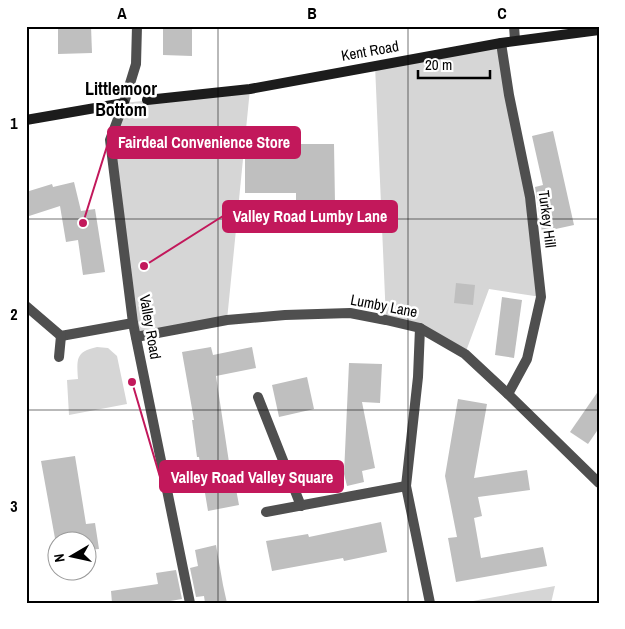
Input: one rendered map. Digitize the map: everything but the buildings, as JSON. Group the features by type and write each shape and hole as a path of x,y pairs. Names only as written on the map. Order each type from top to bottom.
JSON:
{"street":[{"name":"Valley Road","path":"137,26 136,64 110,140 133,323 190,603"},
{"path":"514,26 515,40"},
{"name":"Kent Road","path":"147,100 250,89 501,42 599,30"},
{"name":"Turkey Hill","path":"501,42 509,94 530,197 541,296 527,359 508,394"},
{"path":"26,120 124,103"},
{"path":"26,306 61,336"},
{"name":"Lumby Lane","path":"136,337 227,320 285,315 350,313 420,328 465,354 599,483"},
{"path":"61,336 133,323"},
{"path":"420,328 418,377 406,486 430,603"},
{"path":"59,357 61,336"},
{"path":"258,397 301,506"},
{"path":"266,512 406,486"}],"shaded area":[{"path":"501,43 541,297 489,289 465,354 420,328 386,320 375,65"},
{"path":"250,89 227,320 136,337 110,140 124,103"},
{"path":"97,347 108,348 117,356 127,404 69,415 67,380 78,379 77,366 79,357 85,351"},
{"path":"555,586 551,603 462,603"}],"place":[{"name":"Fairdeal Convenience Store","path":"83,223"},
{"name":"Valley Road Lumby Lane","path":"144,266"},
{"name":"Valley Road Valley Square","path":"132,382"}],"district":[{"name":"Littlemoor Bottom","path":"121,99"}]}
